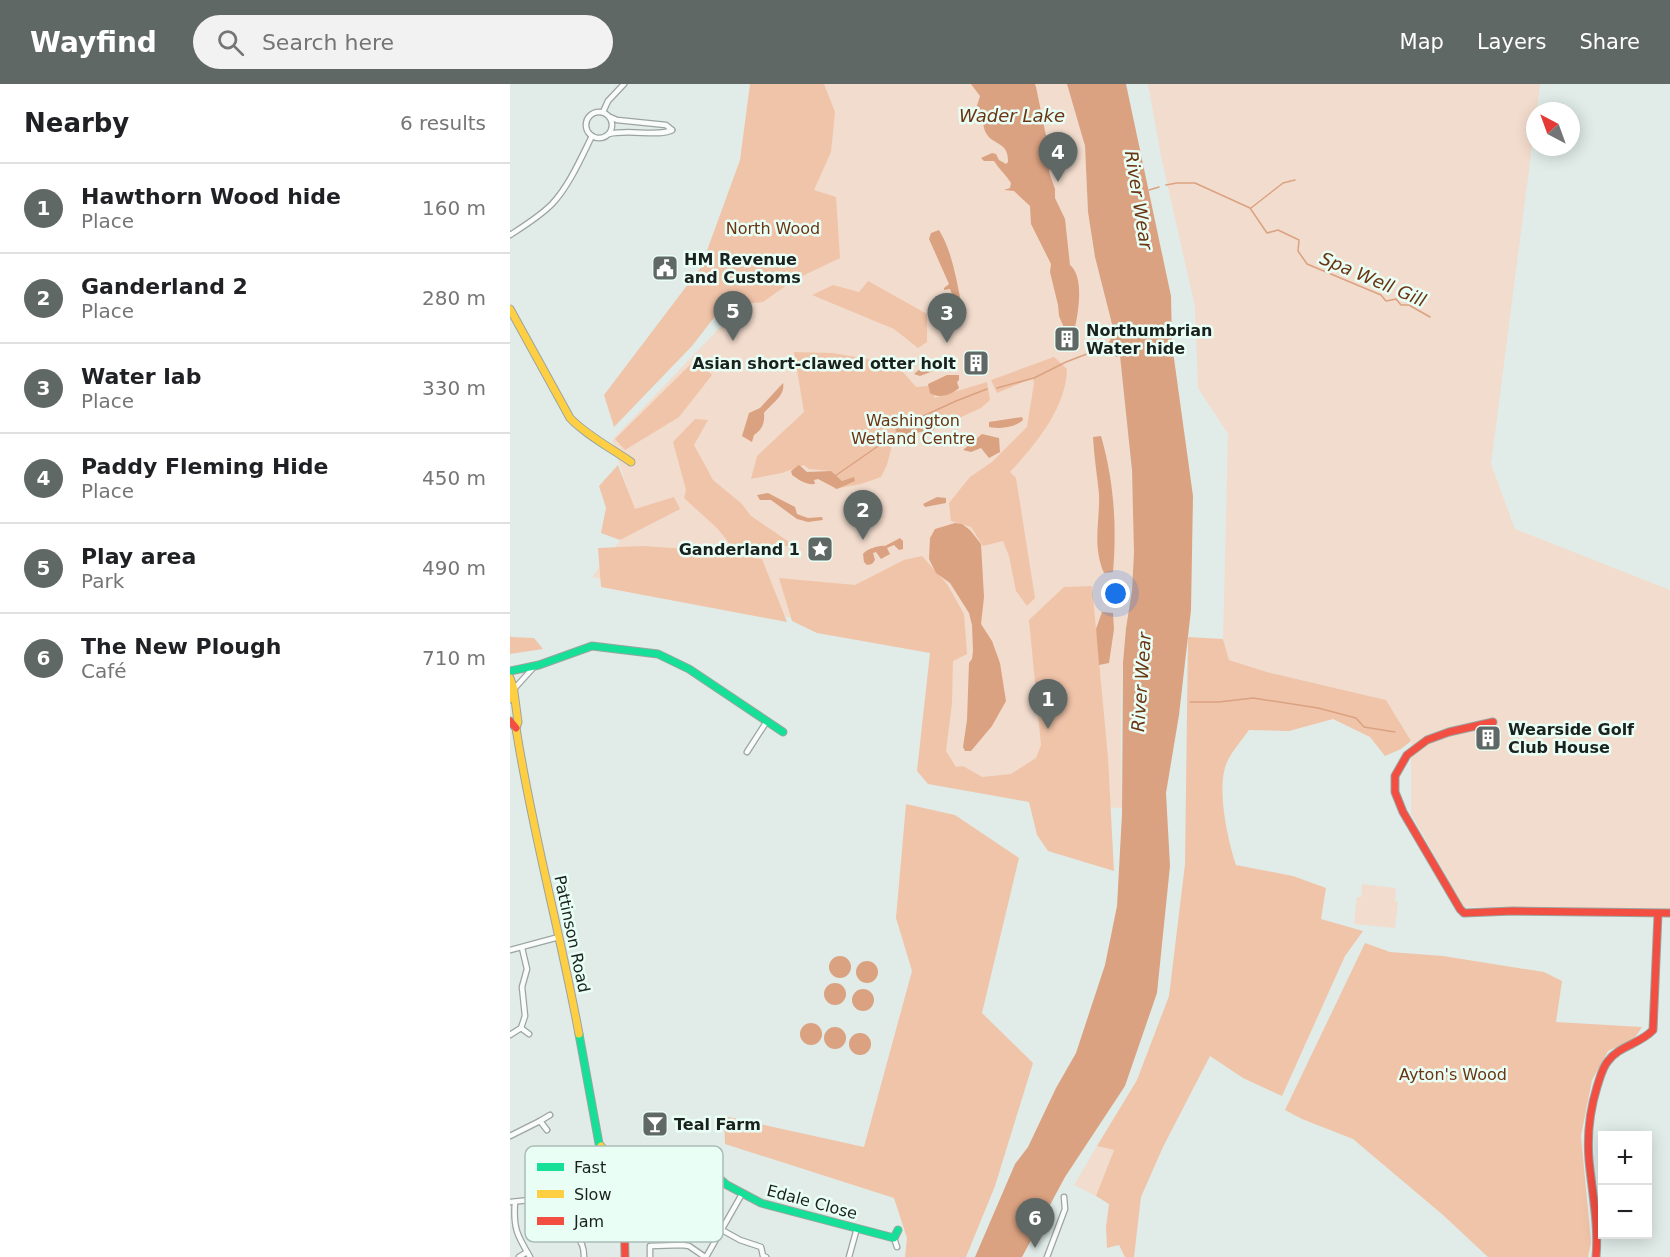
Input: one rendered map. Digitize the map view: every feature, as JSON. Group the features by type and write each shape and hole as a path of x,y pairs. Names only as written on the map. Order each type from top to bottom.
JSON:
{"street":[{"path":"603,112 608,101 624,84"},
{"path":"595,112 603,112 617,120 666,126 672,129 666,134 625,131 599,138 592,136 586,125 588,117 595,112"},
{"path":"609,134 613,126 610,117"},
{"path":"510,235 554,203 580,161 592,136"},
{"path":"510,309 570,418 592,438 605,443 631,462"},
{"path":"510,671 592,646 658,654 689,669 783,732"},
{"path":"510,699 534,665"},
{"name":"Pattinson Road","path":"510,678 514,691 518,722 516,728 523,774 560,937 601,1146"},
{"name":"Pattinson Road","path":"510,720 516,728"},
{"path":"747,752 767,721"},
{"path":"1493,722 1434,737 1414,749 1404,759 1394,785 1399,803 1420,844 1461,912 1670,913"},
{"path":"1596,1257 1598,1226 1589,1159 1588,1127 1605,1064 1617,1052 1643,1041 1653,1030 1658,914"},
{"path":"510,950 560,937"},
{"path":"510,1035 521,1028 525,1016 522,987 526,969 522,948"},
{"path":"521,1028 529,1034"},
{"path":"510,1136 550,1114"},
{"path":"540,1121 547,1130"},
{"name":"Edale Close","path":"723,1180 742,1194 761,1203 857,1228 886,1238 894,1238"},
{"path":"723,1228 742,1194"},
{"path":"1047,1257 1065,1209 1064,1197"},
{"path":"513,1202 516,1235 529,1254 519,1257"},
{"path":"849,1257 857,1228"},
{"path":"897,1247 894,1238 898,1230"},
{"path":"723,1231 740,1240 761,1247 764,1257"},
{"path":"580,1242 584,1257"},
{"path":"625,1242 625,1257"},
{"path":"650,1257 650,1246 682,1245 706,1257 715,1242"}],"green space":[{"name":"North Wood","path":"750,84 824,84 835,112 831,152 814,190 836,197 840,258 794,280 763,302 723,306 692,346 614,427 604,395 701,267 740,160"},
{"name":"Washington Wetland Centre","path":"793,84 1067,84 1085,146 1088,212 1095,257 1114,333 1105,345 1106,349 1111,349 1116,356 1120,356 1132,478 1134,552 1122,679 1122,808 1078,806 933,784 939,648 592,577 637,519 612,440 777,268"},
{"path":"1148,84 1540,84 1538,102 1526,102 1526,156 1531,156 1491,464 1515,529 1670,590 1670,909 1567,910 1464,907 1411,814 1411,741 1386,700 1267,672 1229,660 1223,639 1228,434 1198,388 1195,307 1161,156"},
{"path":"868,281 927,314 927,342 918,348 894,329 812,295 833,285 859,292"},
{"path":"794,352 833,353 873,360 903,372 916,387 936,385 934,398 987,382 990,400 981,408 948,423 931,420 914,421 900,431 913,437 892,445 881,477 861,484 834,489 842,481 831,471 809,469 804,465 782,473 751,479 757,456 804,412"},
{"path":"1054,357 1067,369 1061,398 1048,425 1010,472 1016,478 1035,598 1027,606 1016,591 1009,556 1003,541 983,546 971,527 951,521 949,503 970,477 992,462 1027,427 1033,378 997,393 991,380"},
{"path":"696,359 712,375 679,417 625,450 615,439"},
{"path":"695,419 708,420 694,445 713,480 742,504 751,516 795,546 732,547 718,529 684,498 686,490 673,442"},
{"path":"618,465 635,509 674,497 680,509 620,540 601,533 606,508 599,486"},
{"path":"642,546 702,550 762,559 787,622 601,587 598,548"},
{"path":"922,556 947,584 964,614 967,654 953,661 952,703 946,751 956,767 963,766 982,777 1011,774 1036,758 1041,745 1029,620 1064,587 1092,586 1108,758 1114,871 1048,851 1037,835 1029,802 928,784 917,771 930,653 817,633 792,621 779,578 855,585 904,560"},
{"path":"510,635 511,637 534,638 543,649 510,654"},
{"path":"1188,637 1223,639 1229,660 1267,672 1386,700 1411,741 1401,749 1385,756 1370,737 1333,719 1289,731 1249,730 1230,756 1224,771 1223,798 1236,865 1293,876 1326,888 1321,919 1363,931 1345,956 1282,1096 1243,1078 1210,1056 1163,1147 1141,1197 1134,1257 1125,1257 1119,1245 1107,1248 1106,1227 1109,1204 1096,1196 1114,1150 1097,1146 1137,1080 1169,996 1185,864"},
{"path":"906,804 955,815 1019,858 982,1013 1033,1063 995,1186 966,1257 905,1257 907,1238 894,1198 725,1144 724,1116 864,1147 912,971 896,918"},
{"path":"1362,884 1396,888 1395,901 1398,902 1395,928 1354,924 1357,897 1361,897"},
{"name":"Ayton's Wood","path":"1365,943 1390,952 1443,956 1544,972 1562,981 1556,1022 1642,1027 1634,1039 1608,1051 1592,1080 1581,1136 1591,1243 1588,1257 1488,1257 1443,1215 1353,1139 1285,1110"},
{"path":"1097,1146 1114,1150 1096,1196 1074,1185"}],"water":[{"name":"Wader Lake","path":"971,84 1035,84 1051,160 1049,172 1055,189 1055,198 1065,219 1070,265 1078,279 1079,299 1073,336 1063,336 1061,333 1065,330 1059,316 1050,272 1051,264 1031,224 1030,206 1014,191 1004,190 1010,188 1011,183 994,161 984,161 981,158 992,153 1006,164 1008,162 1005,150 990,138 984,127 983,119 975,112 980,96"},
{"name":"River Wear","path":"1067,84 1126,84 1171,296 1172,344 1193,496 1191,610 1179,715 1166,793 1170,866 1157,993 1125,1086 1065,1177 1022,1257 975,1257 1015,1164 1028,1147 1056,1088 1076,1053 1105,965 1117,906 1122,814 1123,662 1134,552 1132,471 1120,356 1116,357 1111,349 1106,349 1105,345 1114,332 1095,257 1088,212 1085,146"},
{"path":"939,230 955,274 961,302 957,306 950,289 944,290 949,284 929,239 931,233"},
{"path":"950,362 949,365 920,376 914,374 926,364"},
{"path":"947,375 959,375 957,382 959,388 945,395 937,396 930,393 928,384"},
{"path":"783,383 782,391 777,399 764,413 762,426 754,435 752,442 742,436 749,413 760,408"},
{"path":"933,416 936,426 933,431 920,432 900,439 895,429"},
{"path":"1022,417 1023,420 1011,426 989,427 989,422"},
{"path":"982,434 999,438 1000,452 989,458 981,448 971,452 963,450"},
{"path":"1101,436 1112,487 1115,538 1113,572 1104,573 1097,543 1099,494 1093,437"},
{"path":"799,465 807,472 831,471 842,481 854,477 855,481 837,489 818,479 814,480 815,484 806,483 792,475 791,471"},
{"path":"768,493 795,507 797,514 808,518 822,517 823,520 808,522 797,519 771,500 760,500 757,495"},
{"path":"937,497 946,498 946,503 925,507 923,504"},
{"path":"955,523 962,524 970,530 981,544 984,597 981,624 992,641 1000,663 1006,701 992,726 971,751 965,751 963,747 967,720 969,663 973,651 972,625 969,613 950,583 936,573 929,559 930,538 935,529"},
{"path":"900,538 903,541 903,549 899,550 894,545 887,548 890,554 881,559 876,552 873,553 875,560 872,564 867,565 864,562 863,554 867,550 885,546"},
{"path":"1102,612 1113,613 1114,629 1109,663 1099,665 1096,629"},
{"path":"840,956 848,959 851,967 848,975 840,978 832,975 829,967 832,959"},
{"path":"867,961 875,964 878,972 875,980 867,983 859,980 856,972 859,964"},
{"path":"835,983 843,986 846,994 843,1002 835,1005 827,1002 824,994 827,986"},
{"path":"863,989 871,992 874,1000 871,1008 863,1011 855,1008 852,1000 855,992"},
{"path":"811,1023 819,1026 822,1034 819,1042 811,1045 803,1042 800,1034 803,1026"},
{"path":"835,1027 843,1030 846,1038 843,1046 835,1049 827,1046 824,1038 827,1030"},
{"path":"860,1033 868,1036 871,1044 868,1052 860,1055 852,1052 849,1044 852,1036"}],"waterway":[{"path":"1251,208 1283,183 1295,180"},
{"name":"Spa Well Gill","path":"1166,185 1195,183 1250,208 1267,233 1278,230 1299,240 1298,251 1307,264 1381,295 1386,301 1396,299 1401,305 1409,305 1430,317"},
{"name":"River Wear","path":"1149,190 1159,187"},
{"path":"997,388 1034,378 1066,362 1105,347"},
{"path":"921,417 987,389"},
{"path":"835,476 897,433"},
{"path":"1190,702 1219,702 1253,698 1318,708 1356,718 1364,727 1395,732"}],"traffic: fast":[{"path":"510,671 539,665 592,646 658,654 689,669 783,732"},
{"path":"579,1034 599,1146"},
{"path":"723,1182 761,1203 894,1238 898,1230"}],"traffic: slow":[{"path":"510,309 570,418 591,436 631,462"},
{"path":"510,678 514,689 510,699"},
{"path":"514,692 518,722 516,728 523,766 579,1034"}],"traffic: jam":[{"path":"510,721 516,728"},
{"path":"1493,722 1449,732 1427,740 1407,755 1395,776 1395,792 1403,812 1460,909 1464,913 1513,911 1670,913"},
{"path":"1596,1257 1596,1221 1588,1151 1593,1105 1601,1073 1608,1061 1653,1030 1658,914"},
{"path":"625,1242 625,1257"}],"place":[{"name":"Paddy Fleming Hide","path":"1058,182"},
{"name":"HM Revenue and Customs","path":"665,268"},
{"name":"Northumbrian Water hide","path":"1067,339"},
{"name":"Play area","path":"733,341"},
{"name":"Water lab","path":"947,343"},
{"name":"Asian short-clawed otter holt","path":"976,363"},
{"name":"Ganderland 2","path":"863,540"},
{"name":"Ganderland 1","path":"820,549"},
{"name":"Hawthorn Wood hide","path":"1048,729"},
{"name":"Wearside Golf Club House","path":"1488,738"},
{"name":"Teal Farm","path":"655,1124"},
{"name":"The New Plough","path":"1035,1248"}]}
